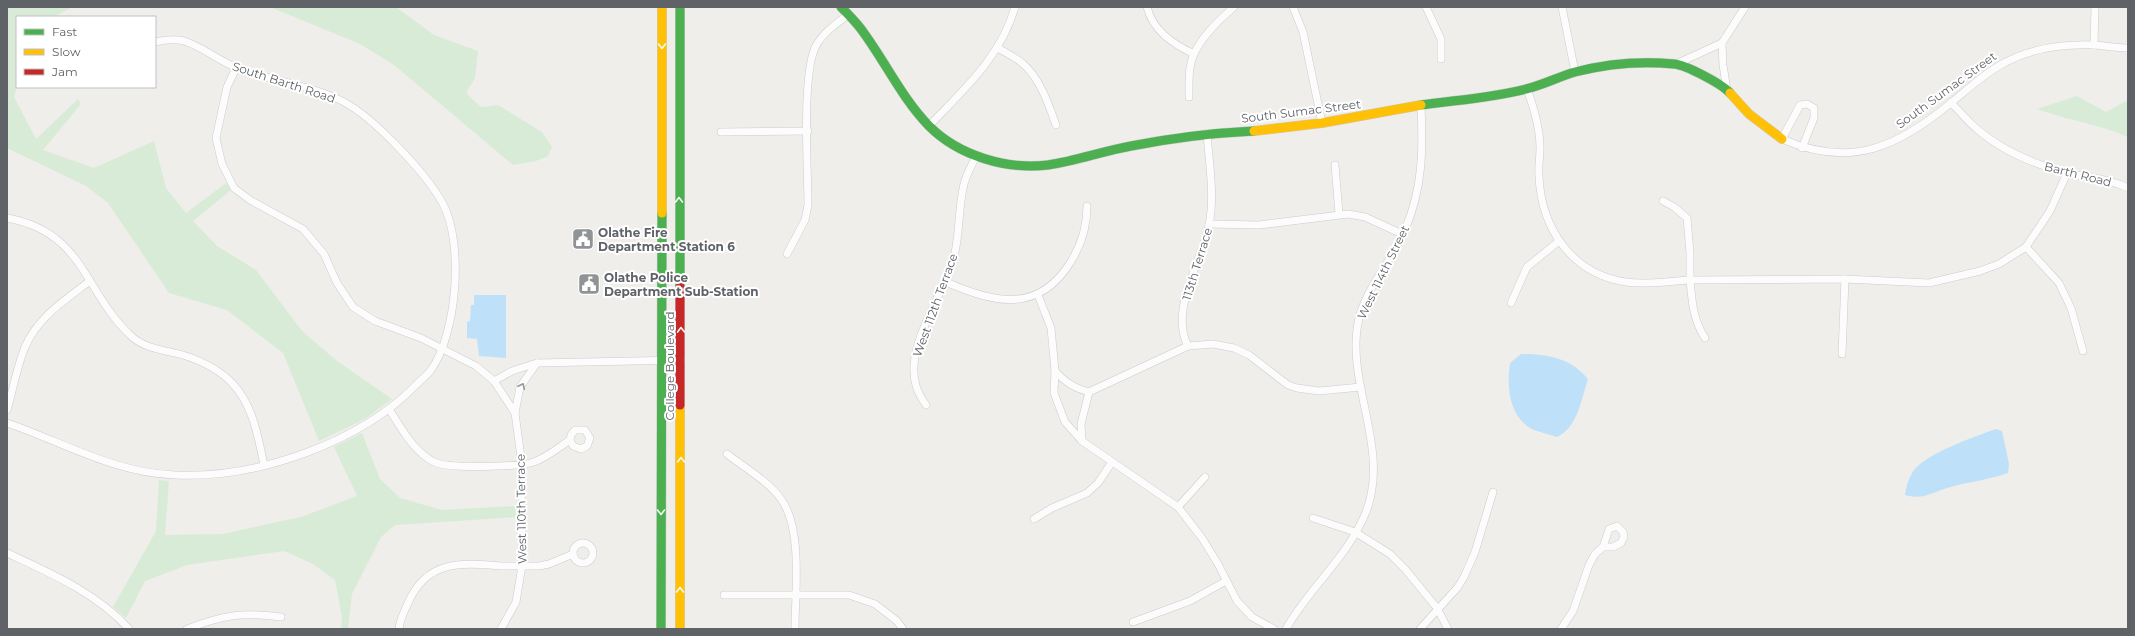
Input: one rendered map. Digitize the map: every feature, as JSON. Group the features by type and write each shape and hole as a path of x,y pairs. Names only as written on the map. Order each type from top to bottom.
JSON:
{"street":[{"name":"College Boulevard","path":"660,629 662,7"},
{"name":"College Boulevard","path":"680,7 680,629"},
{"name":"South Sumac Street","path":"841,7 862,29 903,95 929,126 950,143 976,156 1010,165 1048,165 1129,146 1207,133 1269,130 1322,123 1421,105 1504,94 1527,89 1575,72 1612,65 1676,64 1708,78 1727,90 1749,114 1782,139 1802,148 1824,152 1855,152 1891,143 1917,130 1978,80 2006,61 2041,49 2065,46 2094,45 2128,48"},
{"path":"929,126 980,73 998,48 1015,7"},
{"path":"1147,7 1154,26 1167,38 1194,54"},
{"path":"1189,97 1190,71 1194,54 1221,18 1234,7"},
{"path":"1293,7 1303,32 1322,123"},
{"path":"1426,7 1441,39 1442,59"},
{"path":"1562,7 1575,72"},
{"path":"1727,90 1723,65 1722,43 1744,7"},
{"path":"2094,45 2095,7"},
{"path":"786,254 805,220 808,205 810,60 817,44 835,24 848,15"},
{"name":"South Barth Road","path":"7,422 84,454 138,471 162,475 200,475 264,464 321,446 354,430 389,409 431,370 441,349 454,305 453,239 444,205 426,178 371,121 344,102 314,90 236,68 183,41 156,42"},
{"path":"1676,64 1722,43"},
{"path":"998,48 1023,64 1035,78 1056,125"},
{"name":"West 110th Terrace","path":"236,68 228,88 216,138 222,164 234,188 250,200 303,229 324,254 337,283 353,307 375,320 421,338 476,366 494,381 514,412 522,465 522,566 516,602 501,629"},
{"path":"1527,89 1538,127 1540,194 1547,220 1558,242 1570,254 1590,269 1608,277 1626,282 1845,279 1929,283 1980,271 1999,264 2026,248 2050,211 2067,173"},
{"name":"Barth Road","path":"1951,103 1976,129 2005,150 2032,162 2067,173 2098,178 2128,188"},
{"path":"1782,139 1800,105 1807,104 1814,108 1814,118 1802,148"},
{"name":"West 114th Street","path":"1286,629 1305,600 1347,548 1366,511 1373,469 1370,424 1357,366 1356,333 1360,314 1402,234 1415,197 1422,163 1421,105"},
{"path":"721,132 808,131"},
{"name":"113th Terrace","path":"1188,346 1184,338 1182,326 1184,306 1209,224 1211,189 1207,133"},
{"name":"West 112th Terrace","path":"926,405 917,391 914,380 914,364 922,334 946,282 958,235 964,182 976,156"},
{"path":"1335,165 1340,214"},
{"path":"1663,201 1674,207 1687,218 1692,302 1697,325 1705,338"},
{"path":"946,282 986,298 1006,300 1038,295 1052,285 1065,271 1077,251 1087,222 1087,206"},
{"path":"1209,224 1259,226 1340,214 1365,217 1402,234"},
{"path":"7,218 30,225 59,240 73,254 90,282 119,323 135,340 147,346 201,362 218,371 232,384 248,406 256,429 264,464"},
{"path":"1511,303 1527,267 1558,242"},
{"path":"2026,248 2059,283 2071,308 2083,351"},
{"path":"1842,354 1845,279"},
{"path":"7,410 18,366 32,335 54,308 90,282"},
{"path":"1038,295 1051,328 1055,370 1054,393 1065,422 1082,441 1178,507 1202,538 1218,564 1237,601 1246,613 1274,629"},
{"path":"1055,370 1065,382 1077,389 1089,392 1188,346 1213,344 1234,348 1266,367 1288,385 1297,388 1319,391 1361,387"},
{"path":"494,381 512,371 537,363 681,360"},
{"path":"514,412 520,387 537,363"},
{"path":"1082,441 1081,424 1089,392"},
{"path":"389,409 417,449 435,462 458,466 522,465 546,456 570,440"},
{"path":"727,454 767,484 781,498 793,522 795,535 795,629"},
{"path":"1034,519 1052,508 1087,493 1098,483 1112,462"},
{"path":"1178,507 1205,477"},
{"path":"1420,629 1437,608 1458,587 1469,568 1493,492"},
{"path":"1313,518 1355,532 1382,548 1397,560 1437,608 1448,629"},
{"path":"1561,629 1573,611 1589,565 1595,554 1603,547"},
{"path":"7,553 60,577 87,594 129,629"},
{"path":"399,629 400,621 412,592 427,574 445,566 472,563 539,566 549,564 573,554"},
{"path":"1133,622 1190,601 1226,582"},
{"path":"724,595 849,595 862,598 875,604 887,612 903,629"},
{"path":"187,629 215,618 251,613 281,617"}],"green space":[{"path":"7,7 72,7 56,16 16,16 16,88 14,97 36,139 78,99 81,104 43,150 94,168 154,141 166,188 186,213 226,183 231,190 193,221 217,246 256,270 302,331 337,361 392,399 365,419 319,441 283,353 227,310 169,293 108,203 86,186 7,148"},
{"path":"270,7 396,7 434,35 478,51 475,78 466,93 481,107 498,105 542,132 552,147 548,156 536,161 513,165 394,65 360,44"},
{"path":"2077,96 2106,112 2128,100 2128,137 2037,109"},
{"path":"362,433 380,479 400,498 442,510 517,506 517,517 395,525 381,537 352,594 348,629 341,629 342,617 335,580 313,564 284,551 187,565 145,581 126,618 113,607 156,531 159,480 169,481 165,535 222,534 301,517 357,496 334,447"}],"water":[{"path":"474,295 506,295 506,358 479,356 477,339 467,338 467,322 470,321 471,305 474,305"},
{"path":"1521,354 1549,356 1558,359 1574,366 1588,379 1581,404 1574,420 1570,427 1557,437 1530,428 1517,415 1513,407 1509,390 1510,363"},
{"path":"1996,429 2002,431 2009,464 2008,473 1947,488 1922,496 1916,497 1905,495 1911,475 1921,463 1941,451"}],"traffic: fast":[{"path":"680,7 680,287"},
{"path":"841,7 854,20 870,41 910,103 929,126 954,145 984,159 1016,165 1048,165 1121,148 1162,141 1254,131"},
{"path":"1421,105 1500,95 1532,87 1587,69 1637,63 1680,65 1712,80 1730,93"},
{"path":"661,629 662,213"}],"traffic: slow":[{"path":"662,7 662,213"},
{"path":"1730,93 1749,114 1782,139"},
{"path":"1254,131 1322,123 1421,105"},
{"path":"680,405 680,629"}],"traffic: jam":[{"path":"680,287 680,405"}],"place":[{"name":"Olathe Fire Department Station 6","path":"583,239"},
{"name":"Olathe Police Department Sub-Station","path":"589,284"}]}
